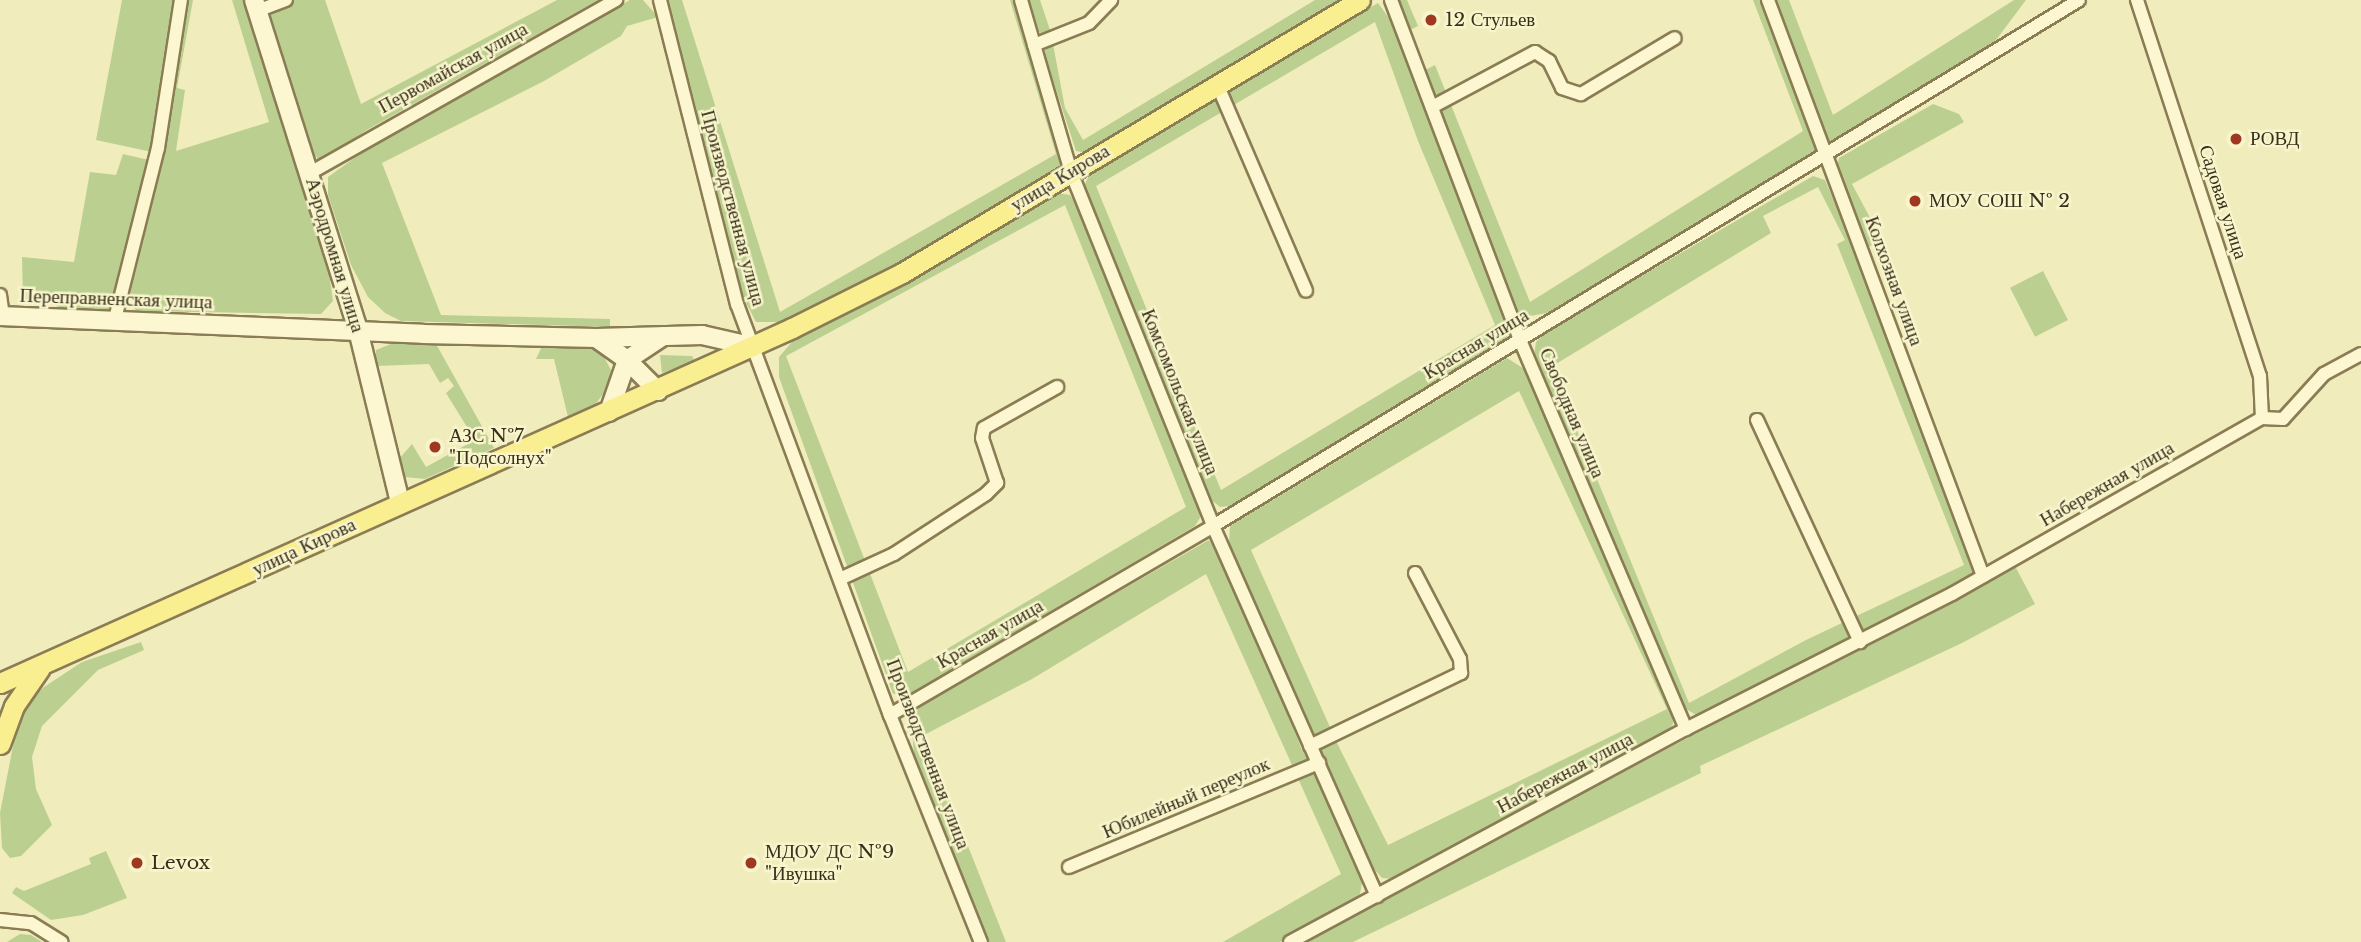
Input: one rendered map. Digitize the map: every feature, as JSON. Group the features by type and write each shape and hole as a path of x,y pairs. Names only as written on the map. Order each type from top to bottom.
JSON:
{"main road":[{"name":"улица Кирова","path":"0,683 400,502 755,347 902,273 1360,0"},
{"path":"0,744 13,706 43,664"}],"street":[{"path":"115,319 158,148 181,0"},
{"name":"Аэродромная улица","path":"286,0 255,5 358,330 400,502"},
{"name":"Первомайская улица","path":"310,173 616,0"},
{"name":"Производственная улица","path":"660,0 737,304 842,578 890,715 981,942"},
{"name":"Комсомольская улица","path":"1021,0 1071,172 1213,526 1377,897"},
{"path":"1034,46 1089,23 1111,0"},
{"name":"Свободная улица","path":"1391,0 1520,340 1686,729"},
{"name":"Колхозная улица","path":"1768,0 1983,576"},
{"name":"Красная улица","path":"890,715 1213,526 1825,157 2079,0"},
{"name":"Садовая улица","path":"2137,0 2260,376 2262,418"},
{"path":"1432,107 1535,52 1549,61 1562,88 1581,94 1675,38"},
{"path":"1217,84 1306,291"},
{"path":"0,295 2,316"},
{"name":"Переправненская улица","path":"2,316 358,330"},
{"path":"358,330 596,338 702,335 755,347"},
{"path":"702,335 712,345 714,365"},
{"path":"609,412 627,360 663,336"},
{"path":"596,338 627,360 658,391"},
{"name":"Набережная улица","path":"1290,942 1686,729 1860,642 1983,576 2262,418 2283,419 2324,374 2361,354"},
{"path":"842,578 894,554 986,494 997,482 982,438 984,428 1057,387"},
{"path":"1757,420 1860,642"},
{"path":"1310,746 1461,673 1460,659 1415,573"},
{"name":"Юбилейный переулок","path":"1069,867 1319,763"},
{"path":"0,920 31,923 61,942"}],"green space":[{"path":"122,0 176,0 152,152 96,140"},
{"path":"184,0 193,0 177,88 185,90 176,151 269,122 232,0 246,0 327,259 333,301 321,314 137,311 130,305 125,294"},
{"path":"264,0 325,0 361,104 557,0 598,0 365,131 328,158 318,159 312,152"},
{"path":"630,0 643,0 658,17 627,26 621,36 544,81 382,163 441,315 610,319 610,327 401,321 385,313 368,297 351,265 328,195 328,177 392,131"},
{"path":"667,0 682,0 780,312 1056,154 1010,0 1018,0 1063,167 844,294 785,322 756,322 744,299"},
{"path":"1027,0 1040,0 1051,33 1042,34 1036,29"},
{"path":"1315,0 1347,0 1087,153 1076,151 1044,53 1047,46 1053,44 1065,108 1083,140"},
{"path":"1399,0 1407,0 1418,26 1410,30"},
{"path":"1753,0 1764,0 1819,151 1547,313 1518,318 1425,70 1435,65 1530,302 1803,131"},
{"path":"1772,0 1789,0 1833,115 2014,0 2026,0 1993,44 1831,145 1817,120"},
{"path":"1378,3 1397,29 1510,328 1507,339 1230,506 1220,507 1210,499 1197,472 1084,186 1092,169","holes":["1375,22 1418,141 1495,325 1221,490 1096,186"]},
{"path":"1933,104 1959,114 1964,122 1852,184 1882,240 1867,248 1837,166 1839,158"},
{"path":"123,154 149,160 109,309 61,309 53,303 23,301 22,257 74,262 90,172 116,175"},
{"path":"1813,176 1825,180 1862,264 1974,575 1698,716 1686,709 1673,682 1534,355 1536,342 1547,331","holes":["1818,187 1845,240 1837,244 1964,565 1806,640 1689,703 1551,367 1771,233 1763,216"]},
{"path":"1057,193 1070,195 1199,503 1200,518 1195,526 908,695 893,694 779,377 779,357 792,342","holes":["1065,205 1186,507 908,672 786,356"]},
{"path":"2043,271 2068,320 2035,337 2010,288"},
{"path":"396,342 435,342 494,448 425,479 405,477 398,460 412,444 426,467 475,440 446,393 454,386 448,378 440,383 429,364 376,366 376,350"},
{"path":"544,342 598,346 611,370 609,386 595,405 568,417 554,359 536,359"},
{"path":"660,355 692,356 695,361 662,373"},
{"path":"1507,358 1526,370 1672,708 1673,724 1665,736 1396,879 1382,878 1368,862 1305,721 1229,543 1230,526","holes":["1519,391 1667,709 1388,845 1338,745 1251,550"]},
{"path":"1209,540 1229,570 1302,750 1324,788 1363,877 1360,894 1344,909 1280,942 1223,942 1341,874 1206,574 1032,679 924,735 1006,942 989,942 914,755 911,717 922,704"},
{"path":"2015,566 2035,604 1962,643 1700,766 1701,773 1353,942 1300,942"},
{"path":"141,642 144,650 98,670 42,726 32,757 36,789 52,825 21,856 10,858 2,848 0,813 20,710 44,687 82,662"},
{"path":"106,851 127,898 83,915 51,920 12,893 16,887 24,891 91,864 89,858"},
{"path":"20,934 31,935 42,942 7,942"}],"place":[{"name":"12 Стульев","path":"1431,20"},
{"name":"РОВД","path":"2236,139"},
{"name":"МОУ СОШ № 2","path":"1915,201"},
{"name":"АЗС №7 \"Подсолнух\"","path":"435,447"},
{"name":"Levox","path":"137,863"},
{"name":"МДОУ ДС №9 \"Ивушка\"","path":"751,863"}]}
